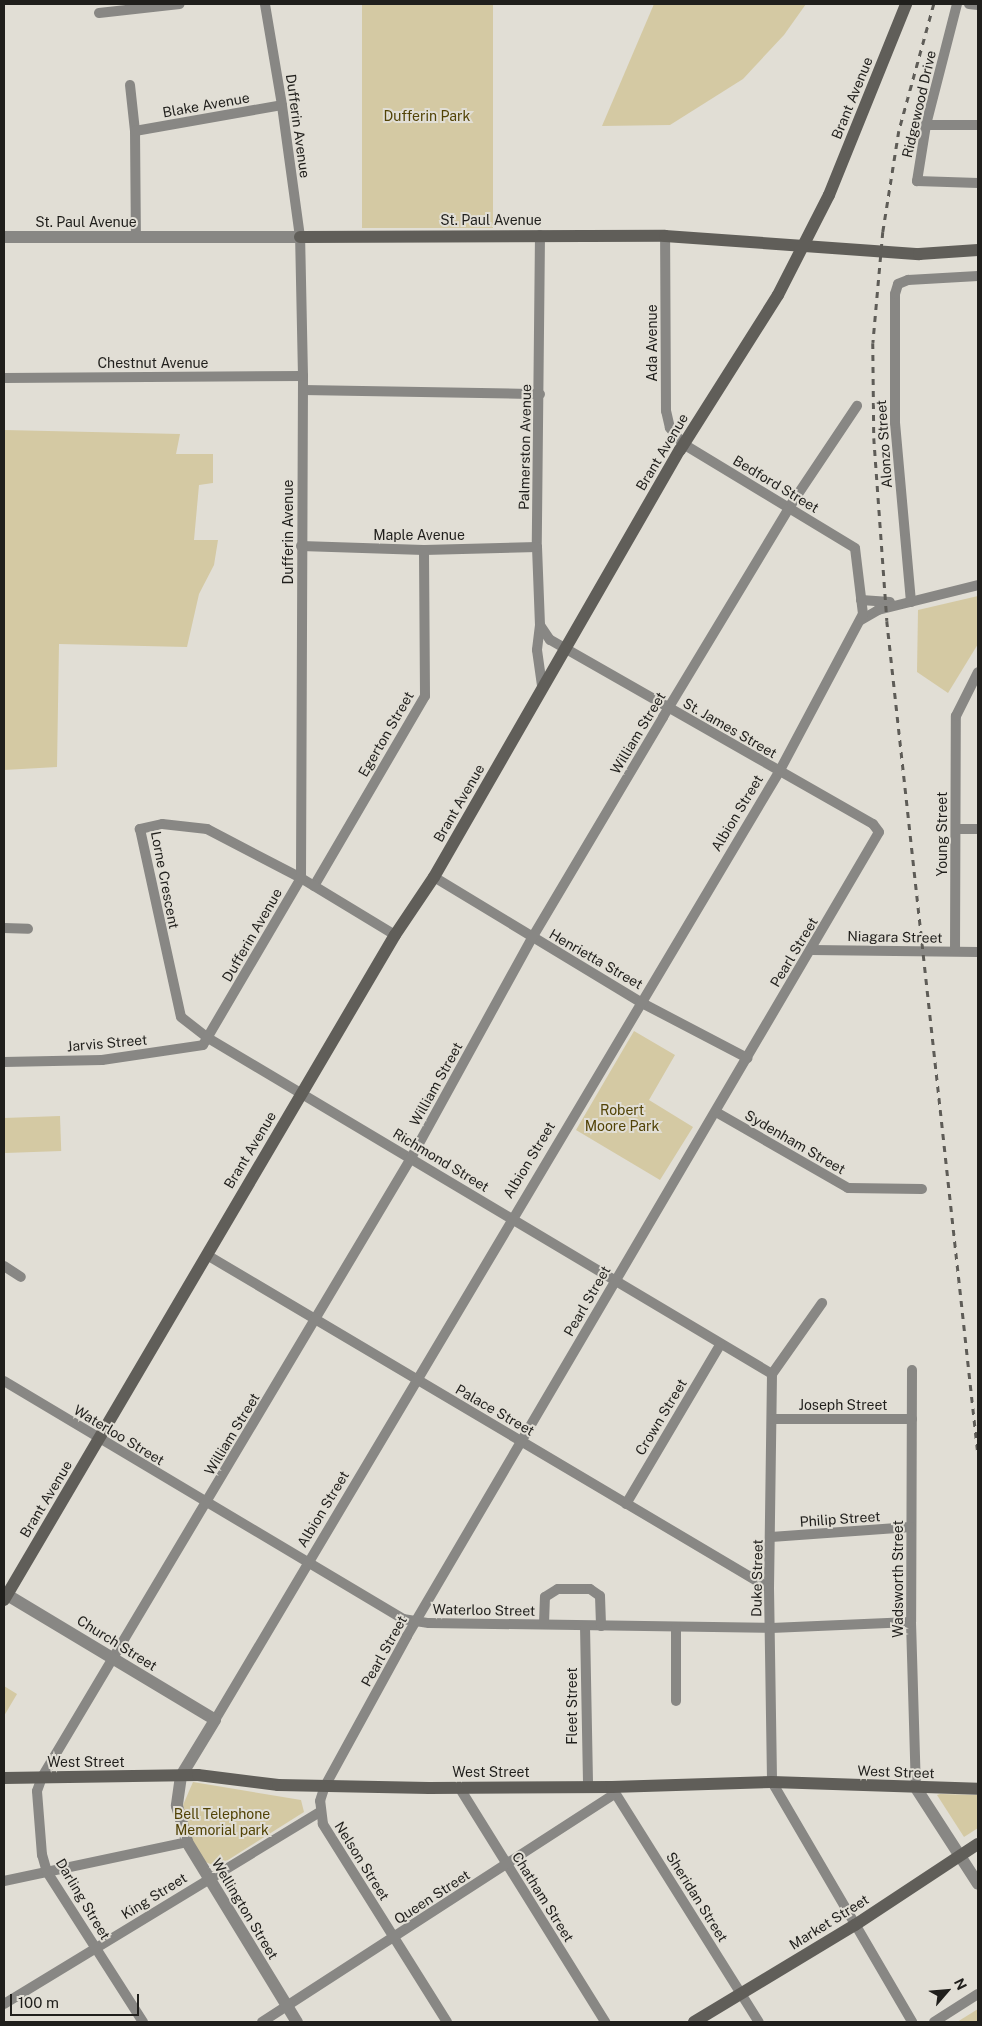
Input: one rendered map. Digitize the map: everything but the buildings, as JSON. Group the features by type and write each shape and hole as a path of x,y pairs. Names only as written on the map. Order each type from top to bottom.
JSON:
{"main road":[{"name":"Brant Avenue","path":"5,1595 99,1439 395,935 434,877 683,444 778,294 805,245 829,195 906,4"},
{"name":"St. Paul Avenue","path":"300,237 665,236 919,254 978,250"},
{"name":"West Street","path":"4,1778 234,1777 278,1785 588,1786 614,1790 772,1782 978,1789"},
{"name":"Market Street","path":"694,2022 855,1925 978,1844"}],"street":[{"path":"99,13 180,4"},
{"name":"Dufferin Avenue","path":"208,1038 301,878 303,376 300,237 282,105 264,4"},
{"name":"Ridgewood Drive","path":"957,4 926,125 917,181 978,183"},
{"path":"968,4 978,4"},
{"path":"130,85 135,131 136,237"},
{"name":"Blake Avenue","path":"135,131 282,105"},
{"path":"926,125 978,125"},
{"name":"Palmerston Avenue","path":"540,235 540,394 537,547 540,625 537,650 542,687"},
{"name":"Ada Avenue","path":"665,236 666,411 670,428 683,444"},
{"name":"St. Paul Avenue","path":"4,237 300,237"},
{"name":"Alonzo Street","path":"910,602 895,423 894,294 898,284 908,280 978,276"},
{"name":"Chestnut Avenue","path":"4,378 303,376"},
{"path":"303,390 540,394"},
{"name":"William Street","path":"42,1778 411,1158 532,938 668,708 791,505 857,406"},
{"name":"Bedford Street","path":"683,444 791,505 854,548"},
{"name":"Maple Avenue","path":"301,546 424,550 537,547"},
{"name":"Albion Street","path":"181,1776 779,772 861,620 861,600 854,548"},
{"name":"Egerton Street","path":"314,886 425,696 424,550"},
{"path":"861,600 878,604 910,602 978,586"},
{"path":"861,620 878,610 899,607 910,602"},
{"path":"540,625 550,640 565,648"},
{"name":"St. James Street","path":"565,648 873,824 879,832"},
{"name":"Young Street","path":"955,951 956,716 978,672"},
{"name":"Lorne Crescent","path":"301,1093 208,1038 181,1017 140,829 162,824 208,829 301,878 395,935"},
{"path":"956,829 978,829"},
{"name":"Pearl Street","path":"325,1786 416,1621 614,1282 812,950 879,832"},
{"name":"Henrietta Street","path":"434,877 642,1003 747,1058"},
{"path":"4,928 28,929"},
{"name":"Niagara Street","path":"812,950 978,952"},
{"name":"Jarvis Street","path":"4,1062 102,1060 203,1045 208,1038"},
{"name":"Richmond Street","path":"301,1093 512,1218 614,1282 772,1374"},
{"name":"Sydenham Street","path":"716,1112 848,1188 922,1189"},
{"name":"Palace Street","path":"207,1254 417,1381 769,1588"},
{"path":"4,1266 21,1277"},
{"path":"772,1374 822,1304"},
{"name":"Crown Street","path":"626,1504 720,1345"},
{"name":"Wadsworth Street","path":"912,1370 910,1622 916,1788"},
{"name":"Duke Street","path":"772,1374 773,1419 769,1588 772,1782"},
{"name":"Waterloo Street","path":"4,1381 206,1504 309,1562 403,1619 585,1626 770,1628 910,1622"},
{"name":"Joseph Street","path":"773,1419 912,1419"},
{"name":"Philip Street","path":"771,1537 911,1527"},
{"path":"544,1624 545,1597 558,1589 590,1589 600,1596 601,1626"},
{"name":"Church Street","path":"5,1595 114,1657 215,1720"},
{"name":"Fleet Street","path":"585,1626 588,1786"},
{"path":"676,1627 676,1701"},
{"name":"Wellington Street","path":"181,1776 177,1806 187,1842 297,2022"},
{"name":"Darling Street","path":"42,1778 37,1791 42,1855 47,1872 144,2022"},
{"path":"772,1782 912,2022"},
{"name":"Nelson Street","path":"325,1786 321,1811 323,1824 447,2022"},
{"name":"Chatham Street","path":"459,1786 605,2022"},
{"path":"916,1788 978,1884"},
{"name":"Queen Street","path":"262,2022 507,1865 614,1790"},
{"name":"Sheridan Street","path":"614,1790 759,2022"},
{"name":"King Street","path":"4,2004 96,1949 208,1878 321,1811"},
{"path":"4,1881 187,1842"},
{"path":"934,2022 978,1994"}],"green space":[{"name":"Dufferin Park","path":"362,4 493,4 493,228 362,228"},
{"path":"654,4 806,4 784,35 743,79 670,125 602,126"},
{"path":"4,430 180,434 176,454 213,454 213,483 199,485 194,540 218,540 214,565 199,594 187,647 59,644 57,767 4,770"},
{"path":"978,596 978,644 948,693 917,672 918,610"},
{"name":"Robert Moore Park","path":"634,1031 675,1055 649,1100 693,1127 660,1180 576,1130"},
{"path":"60,1116 61,1151 5,1153 4,1118"},
{"path":"4,1686 17,1694 4,1716"},
{"name":"Bell Telephone Memorial park","path":"193,1782 301,1800 304,1812 217,1867 201,1860 190,1839 183,1805"},
{"path":"937,1795 978,1795 978,1828 964,1837"},
{"path":"978,2009 978,2022 957,2022"}],"railway":[{"path":"934,4 899,131 883,232 873,343 874,438 887,621 978,1453"}]}
